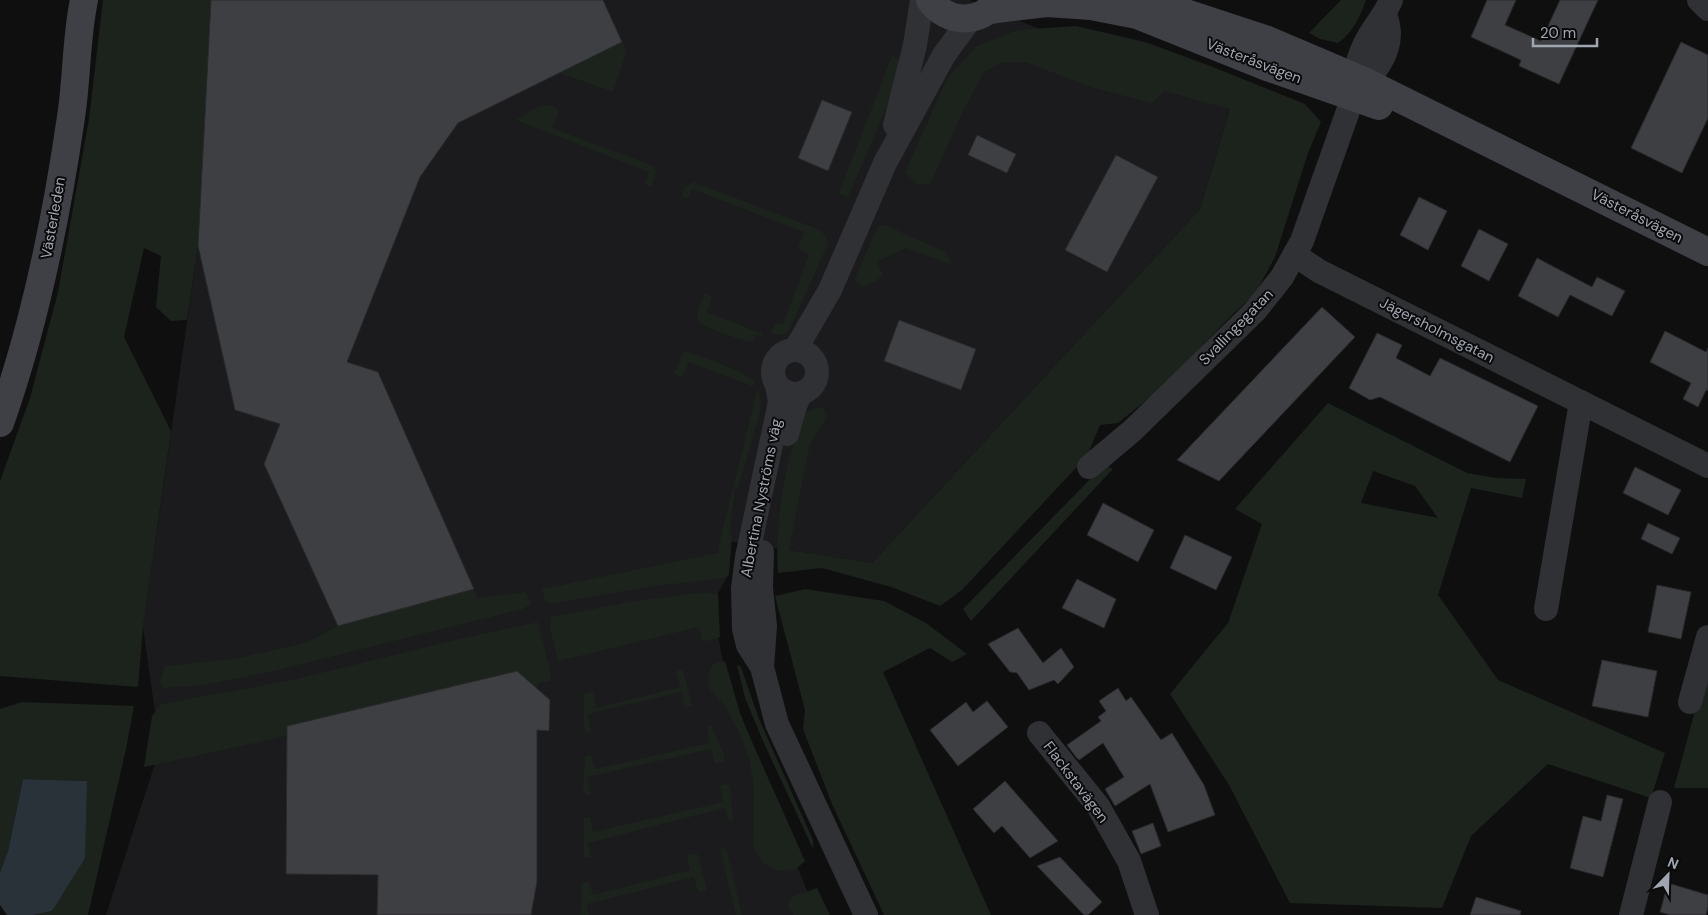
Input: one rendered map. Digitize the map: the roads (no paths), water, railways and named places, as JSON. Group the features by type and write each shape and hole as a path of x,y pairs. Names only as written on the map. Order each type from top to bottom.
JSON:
{"street":[{"path":"885,163 909,72 922,0"},
{"name":"Västeråsvägen","path":"930,0 942,13 949,17 965,19 986,9 1047,3 1091,6 1137,15 1267,67 1357,85"},
{"name":"Västeråsvägen","path":"1146,0 1265,39 1357,85 1512,154 1708,252"},
{"path":"1699,0 1708,9"},
{"name":"Västerleden","path":"0,423 13,387 43,278 72,116 82,2"},
{"name":"Svallingegatan","path":"1089,467 1133,430 1255,312 1282,277 1302,241 1357,85 1374,72 1386,53 1389,34 1388,7"},
{"path":"804,355 860,218 885,163 944,55 986,9"},
{"name":"Jägersholmsgatan","path":"1294,255 1320,271 1708,466"},
{"path":"787,351 804,355 817,365 815,382 812,388 800,394 790,394 777,385 773,370 775,362 780,355 787,351"},
{"name":"Albertina Nyströms väg","path":"777,385 780,402 743,588 744,629 748,645 762,667 777,724 866,915"},
{"name":"Albertina Nyströms väg","path":"762,667 765,626 761,588 761,555 776,472 800,394"},
{"path":"1546,609 1581,402"},
{"path":"1690,702 1708,637"},
{"name":"Flackstavägen","path":"1039,733 1098,806 1129,861 1147,915"},
{"path":"1631,915 1660,802"}]}
